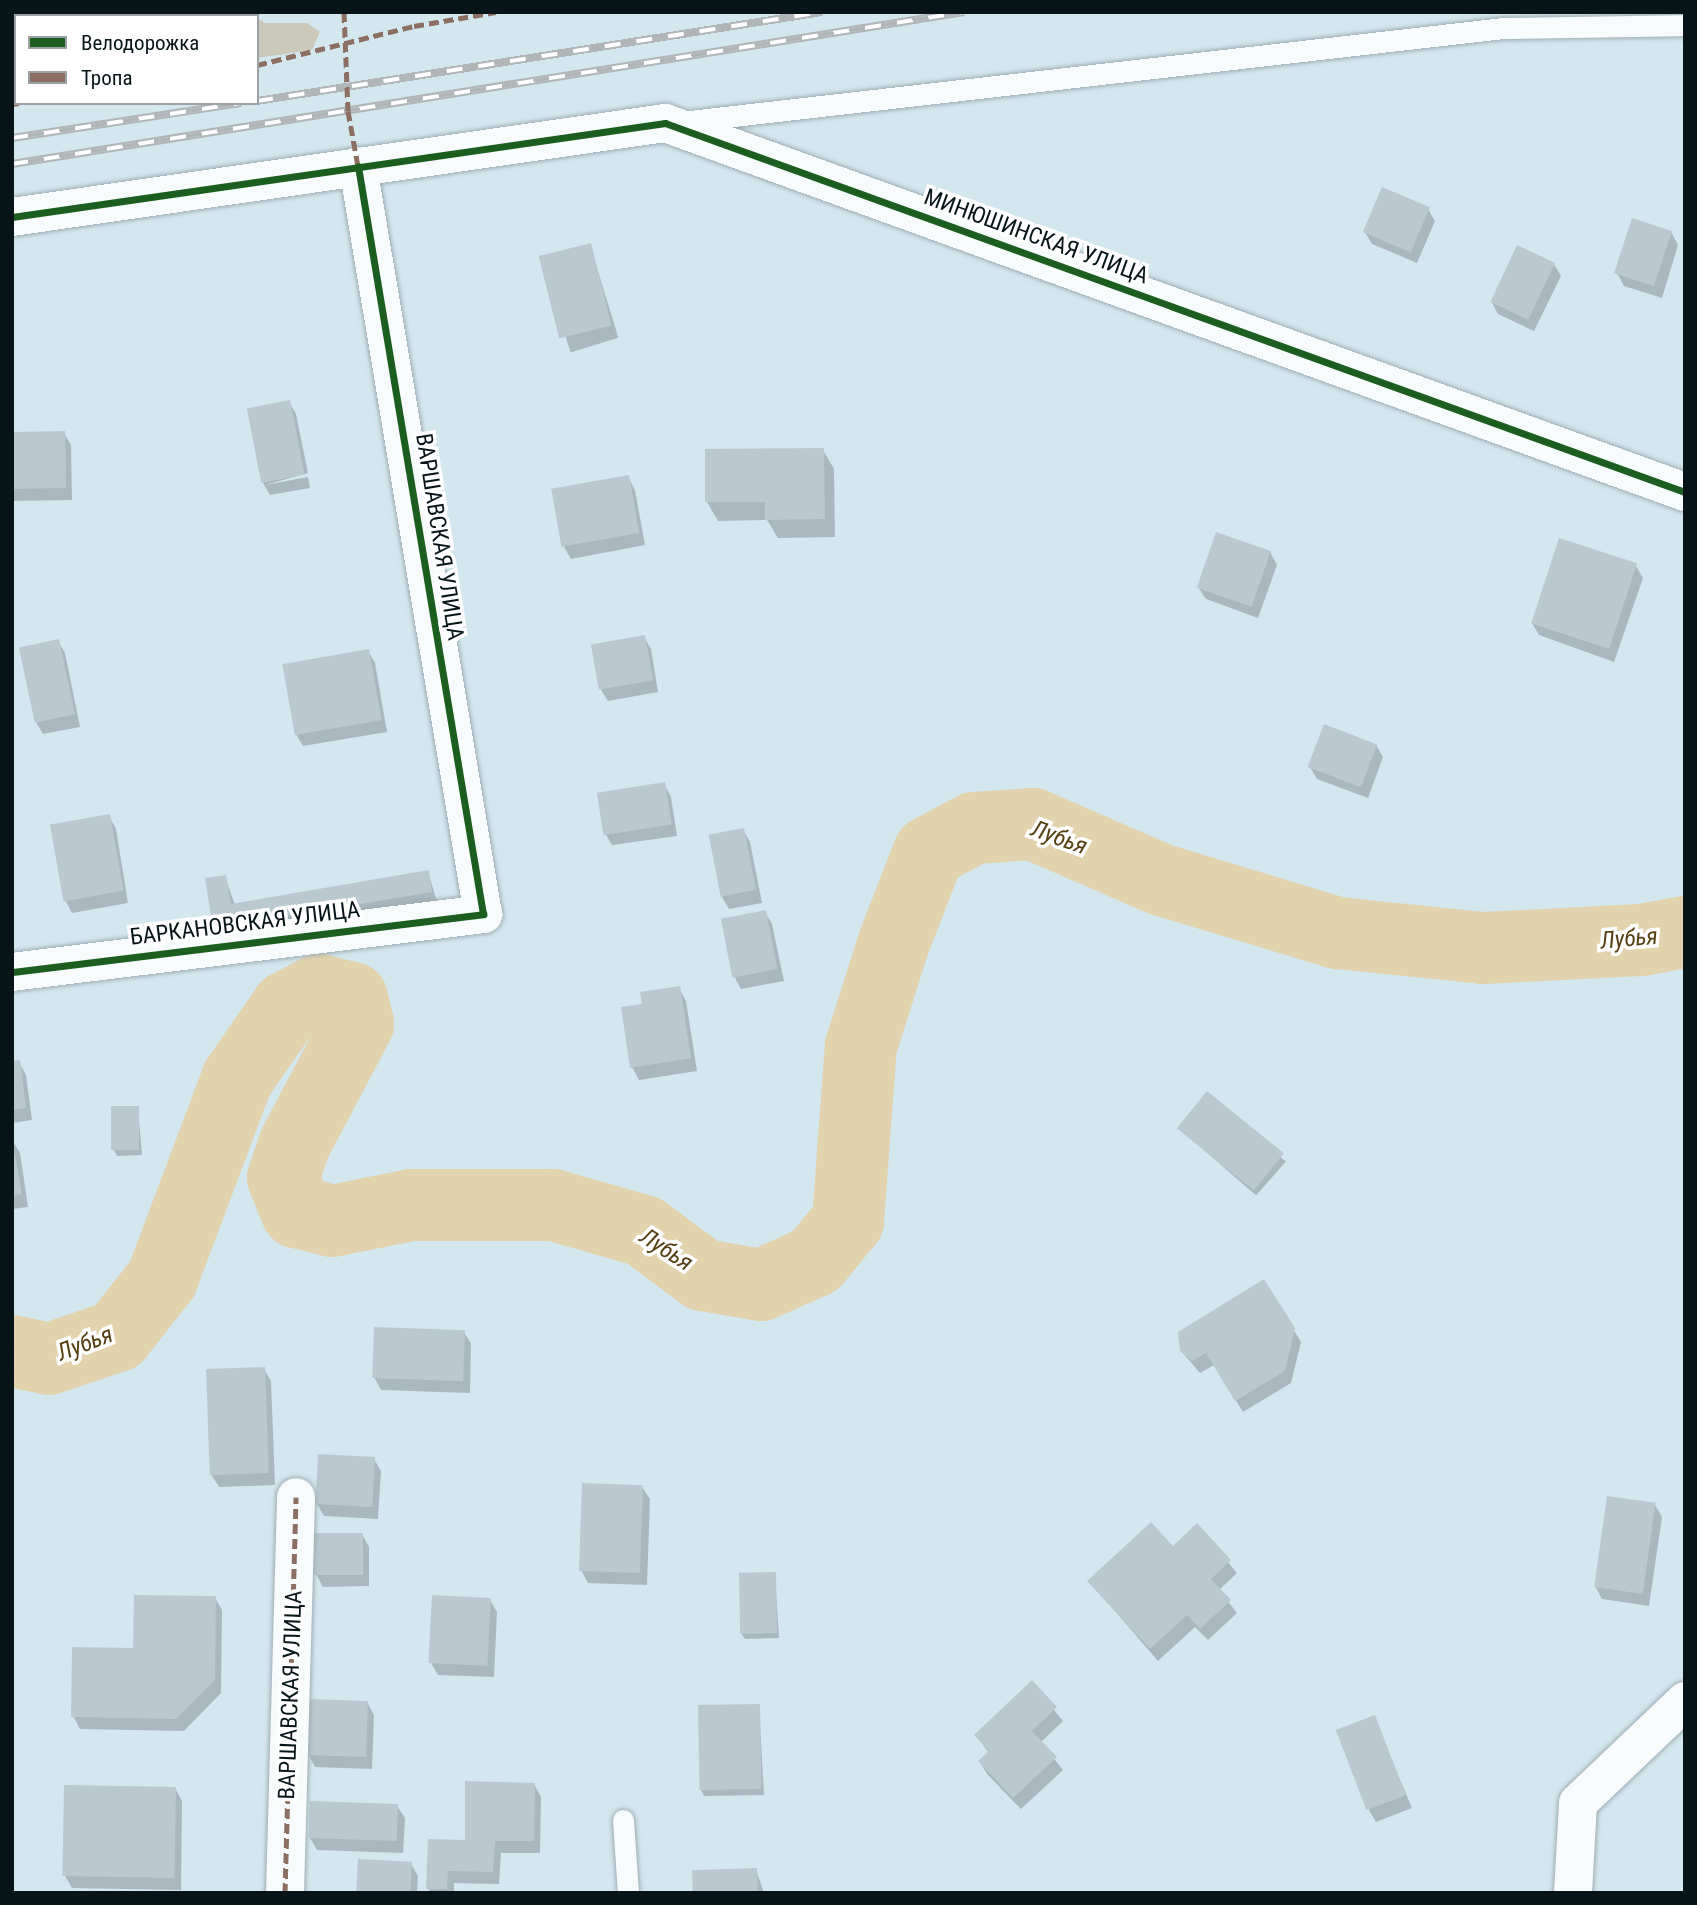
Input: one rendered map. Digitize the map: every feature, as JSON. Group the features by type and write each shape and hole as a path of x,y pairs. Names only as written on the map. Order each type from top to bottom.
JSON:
{"street":[{"name":"МИНЮШИНСКАЯ УЛИЦА","path":"12,217 664,123 1685,492"},
{"name":"ВАРШАВСКАЯ УЛИЦА","path":"358,166 482,914"},
{"name":"БАРКАНОВСКАЯ УЛИЦА","path":"12,972 482,914"},
{"name":"ВАРШАВСКАЯ УЛИЦА","path":"285,1893 296,1497"},
{"path":"1578,1803 1685,1701"},
{"path":"1573,1893 1578,1803 1575,1763"}],"lane":[{"path":"664,123 1504,28 1685,25"},
{"path":"624,1820 628,1893"}],"shaded area":[{"path":"12,12 250,14 14,14 12,95"},
{"path":"259,19 265,23 307,23 320,32 312,50 259,58"}],"building":[{"path":"1382,187 1430,207 1411,252 1363,232"},
{"path":"1632,218 1672,231 1654,286 1614,273"},
{"path":"591,243 612,325 559,339 539,256"},
{"path":"1517,245 1555,263 1528,320 1490,302"},
{"path":"290,400 305,475 261,483 247,408"},
{"path":"65,431 66,488 13,489 12,432"},
{"path":"824,448 825,519 765,520 765,502 705,502 705,449"},
{"path":"629,475 639,533 561,547 551,489"},
{"path":"1216,532 1271,551 1252,607 1197,588"},
{"path":"1559,538 1637,563 1609,649 1531,624"},
{"path":"645,635 653,680 599,690 591,645"},
{"path":"59,639 75,714 35,723 19,648"},
{"path":"369,649 382,720 295,735 282,664"},
{"path":"1324,724 1377,744 1361,787 1308,767"},
{"path":"665,782 672,824 604,835 597,793"},
{"path":"110,814 124,891 63,901 50,825"},
{"path":"744,828 756,890 721,897 709,835"},
{"path":"429,870 432,892 213,929 205,878 226,875 231,904"},
{"path":"766,910 777,969 732,978 721,919"},
{"path":"680,986 691,1058 630,1068 621,1007 642,1004 640,992"},
{"path":"20,1060 26,1108 12,1110 12,1061"},
{"path":"1207,1091 1284,1153 1254,1191 1177,1128"},
{"path":"111,1106 139,1106 139,1150 111,1150"},
{"path":"12,1139 22,1194 12,1196"},
{"path":"1264,1279 1295,1328 1285,1371 1235,1401 1206,1353 1192,1361 1180,1351 1178,1332"},
{"path":"374,1327 465,1330 463,1381 372,1378"},
{"path":"265,1367 269,1473 210,1475 206,1369"},
{"path":"318,1454 375,1457 372,1507 315,1504"},
{"path":"582,1483 643,1485 640,1573 579,1571"},
{"path":"1607,1496 1656,1503 1643,1594 1594,1587"},
{"path":"1151,1522 1173,1546 1197,1523 1231,1560 1211,1579 1231,1600 1200,1629 1187,1615 1150,1649 1087,1581"},
{"path":"313,1533 363,1533 363,1575 313,1575"},
{"path":"776,1572 777,1633 740,1634 739,1573"},
{"path":"134,1595 216,1596 215,1680 176,1719 71,1717 72,1647 133,1648"},
{"path":"432,1595 491,1598 487,1666 428,1663"},
{"path":"1032,1680 1057,1707 1032,1731 1057,1757 1013,1798 978,1761 989,1751 974,1735"},
{"path":"308,1699 368,1701 366,1757 306,1755"},
{"path":"760,1704 761,1789 699,1790 698,1705"},
{"path":"1375,1715 1406,1795 1367,1810 1336,1730"},
{"path":"465,1781 535,1783 534,1841 495,1841 493,1872 448,1871 447,1889 426,1889 428,1839 465,1840"},
{"path":"64,1785 176,1787 174,1878 62,1876"},
{"path":"310,1801 398,1804 397,1841 309,1838"},
{"path":"358,1859 412,1862 410,1893 356,1893"},
{"path":"757,1868 758,1893 693,1893 692,1870"}],"waterway":[{"name":"Лубья","path":"12,1351 49,1359 117,1336 162,1279 237,1079 287,1007 319,990 352,998 358,1024 295,1143 283,1178 297,1212 332,1221 411,1205 553,1205 644,1231 703,1275 761,1285 815,1261 848,1221 861,1046 894,942 929,852 974,828 1033,824 1162,880 1338,933 1483,948 1641,940 1685,932"}],"railway":[{"path":"259,101 822,12"},
{"path":"12,164 964,12"},
{"path":"12,138 228,105"}],"marked path":[{"path":"344,12 348,111 358,166"},
{"path":"259,65 414,26 496,12"},
{"path":"285,1893 296,1497"}],"cycle path":[{"path":"12,217 665,123 1685,492"},
{"path":"12,972 483,914 358,166"}]}
